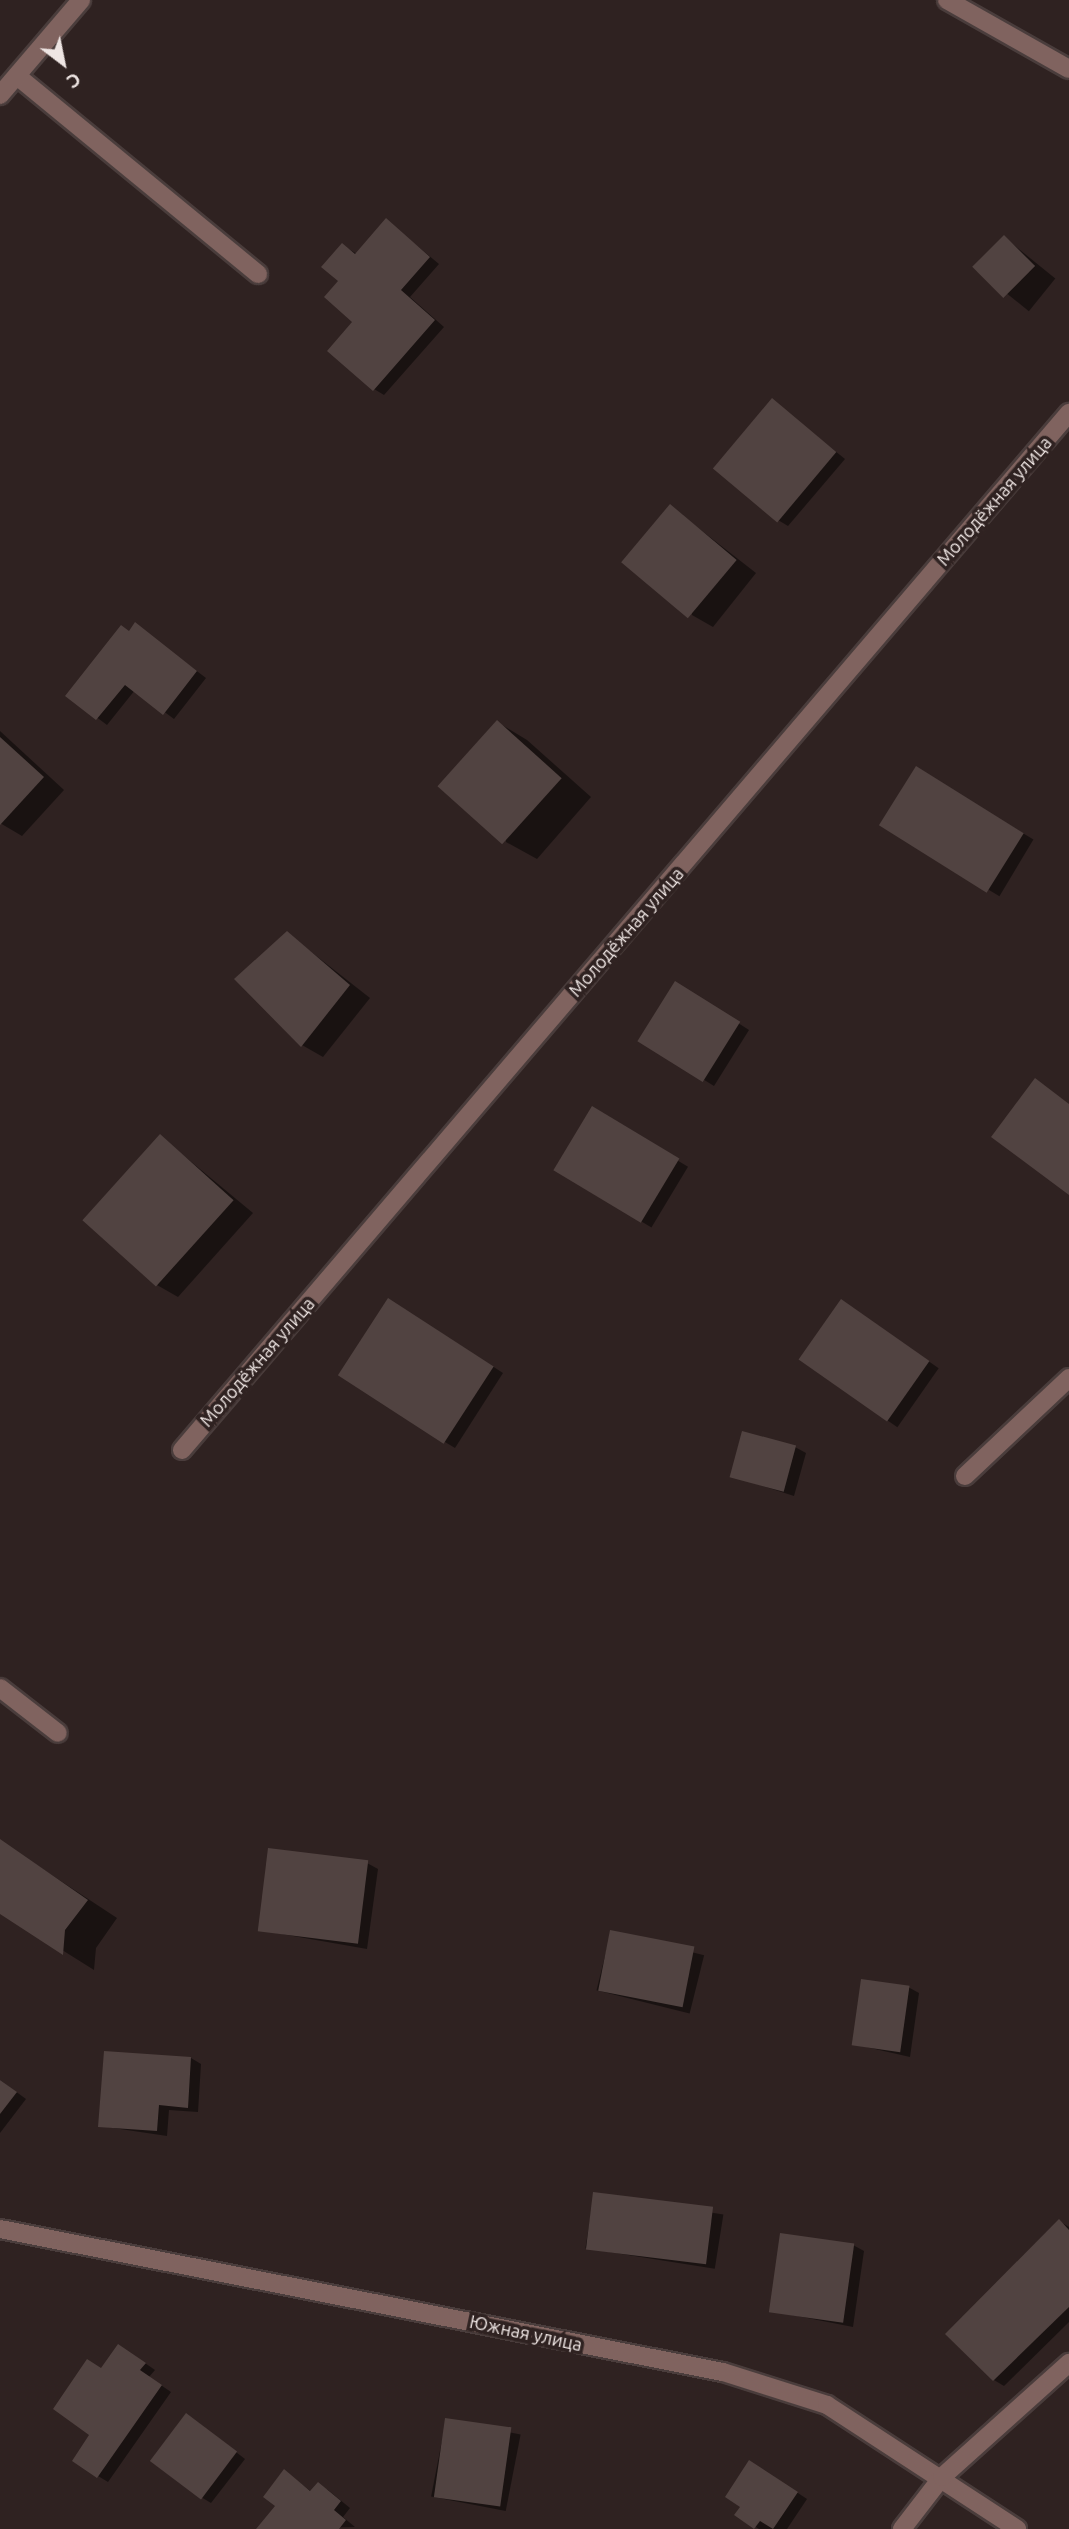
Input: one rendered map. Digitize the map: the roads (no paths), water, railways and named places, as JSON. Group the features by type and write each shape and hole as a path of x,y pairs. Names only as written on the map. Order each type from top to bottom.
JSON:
{"street":[{"path":"0,95 81,0"},
{"path":"947,0 1069,69"},
{"path":"17,76 258,274"},
{"name":"Молодёжная улица","path":"182,1450 1069,413"},
{"path":"965,1476 1069,1378"},
{"path":"0,1688 58,1733"},
{"name":"Южная улица","path":"0,2229 723,2372 827,2404 942,2477 1017,2529"},
{"path":"902,2529 942,2477 1069,2363"}]}
